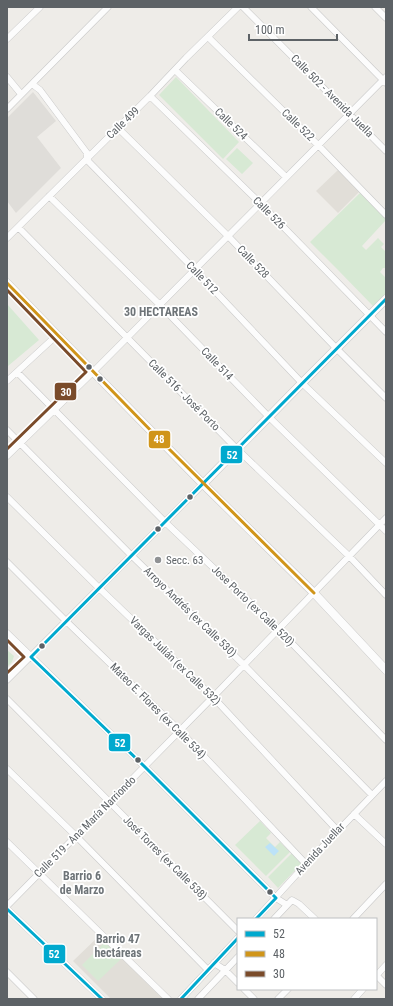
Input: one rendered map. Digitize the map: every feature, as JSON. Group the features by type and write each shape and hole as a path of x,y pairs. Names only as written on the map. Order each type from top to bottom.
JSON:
{"street":[{"path":"7,39 40,7"},
{"path":"7,108 108,7"},
{"name":"Calle 499","path":"7,238 238,7"},
{"name":"Calle 502 - Avenida Juella","path":"243,7 386,150"},
{"path":"7,456 93,372 126,337 349,114 385,80 311,7"},
{"path":"375,7 386,18"},
{"name":"Calle 522","path":"208,37 318,145 386,215"},
{"name":"Calle 524","path":"175,70 286,178"},
{"path":"7,77 21,94"},
{"name":"Calle 512","path":"32,84 40,90 82,146 86,153 87,159 95,168 194,269 302,383 386,463"},
{"name":"Calle 526","path":"150,96 260,203 386,332"},
{"name":"Calle 528","path":"118,128 228,236 386,398"},
{"name":"Calle 514","path":"49,196 159,304 269,417 386,531"},
{"name":"Calle 516 - José Porto","path":"18,227 237,449 349,556 386,595"},
{"path":"7,283 203,484 314,593 386,670"},
{"path":"7,680 386,299"},
{"path":"7,381 57,335"},
{"name":"Jose Porto (ex Calle 520)","path":"17,372 165,522 278,629 386,740"},
{"name":"Arroyo Andrés (ex Calle 530)","path":"7,430 132,556 244,665 372,795"},
{"name":"Vargas Julián (ex Calle 532)","path":"7,497 99,588 213,697 338,830"},
{"name":"Calle 519 - Ana María Narriondo","path":"7,908 386,518"},
{"name":"Mateo E. Flores (ex Calle 534)","path":"7,562 180,731 306,864"},
{"path":"7,633 145,767 276,898 287,905"},
{"name":"José Torres (ex Calle 538)","path":"7,699 237,930"},
{"path":"7,769 76,836 208,970"},
{"name":"Avenida Juellar","path":"257,918 338,830 386,781"},
{"path":"354,814 386,844"},
{"path":"7,842 168,999"},
{"path":"354,918 386,884"},
{"path":"275,918 292,900 299,904 314,918"},
{"path":"7,908 102,999"},
{"path":"181,999 237,939"},
{"path":"198,999 237,958"},
{"path":"214,963 225,970 237,982"},
{"path":"377,974 386,965"},
{"path":"7,972 34,999"},
{"path":"377,976 386,984"},
{"path":"245,990 254,999"},
{"path":"278,999 287,990"},
{"path":"354,999 362,990"}],"shaded area":[{"path":"33,92 56,121 37,137 61,168 16,213 7,201 7,118"},
{"path":"338,170 359,192 338,213 316,191"},
{"path":"99,936 163,999 111,999 73,961"}],"green space":[{"path":"176,77 239,142 223,159 159,95"},
{"path":"237,148 253,163 242,174 226,159"},
{"path":"360,193 386,218 386,220 362,246 366,250 378,238 384,244 381,247 386,252 386,268 383,268 380,272 386,278 386,295 373,306 310,242"},
{"path":"7,304 39,340 8,366 7,365"},
{"path":"7,650 14,656 12,662 7,667"},
{"path":"260,821 271,833 266,838 275,847 280,842 290,852 266,876 235,845"},
{"path":"292,853 302,863 278,888 268,877"},
{"path":"105,942 121,959 98,981 82,965"}],"water":[{"path":"270,843 279,851 274,856 265,847"}],"transit line":[{"name":"48","path":"7,283 159,439 314,593"},
{"name":"30","path":"7,290 86,372 7,449"},
{"name":"52","path":"257,918 276,898 145,767 31,657 386,299"},
{"name":"30","path":"7,640 24,657 7,673"},
{"name":"52","path":"7,909 102,999"},
{"name":"52","path":"181,999 237,939"}],"place":[{"name":"Secc. 63","path":"158,560"}],"district":[{"name":"30 HECTAREAS","path":"161,312"},
{"name":"Barrio 6 de Marzo","path":"82,883"},
{"name":"Barrio 47 hectáreas","path":"118,946"}]}
